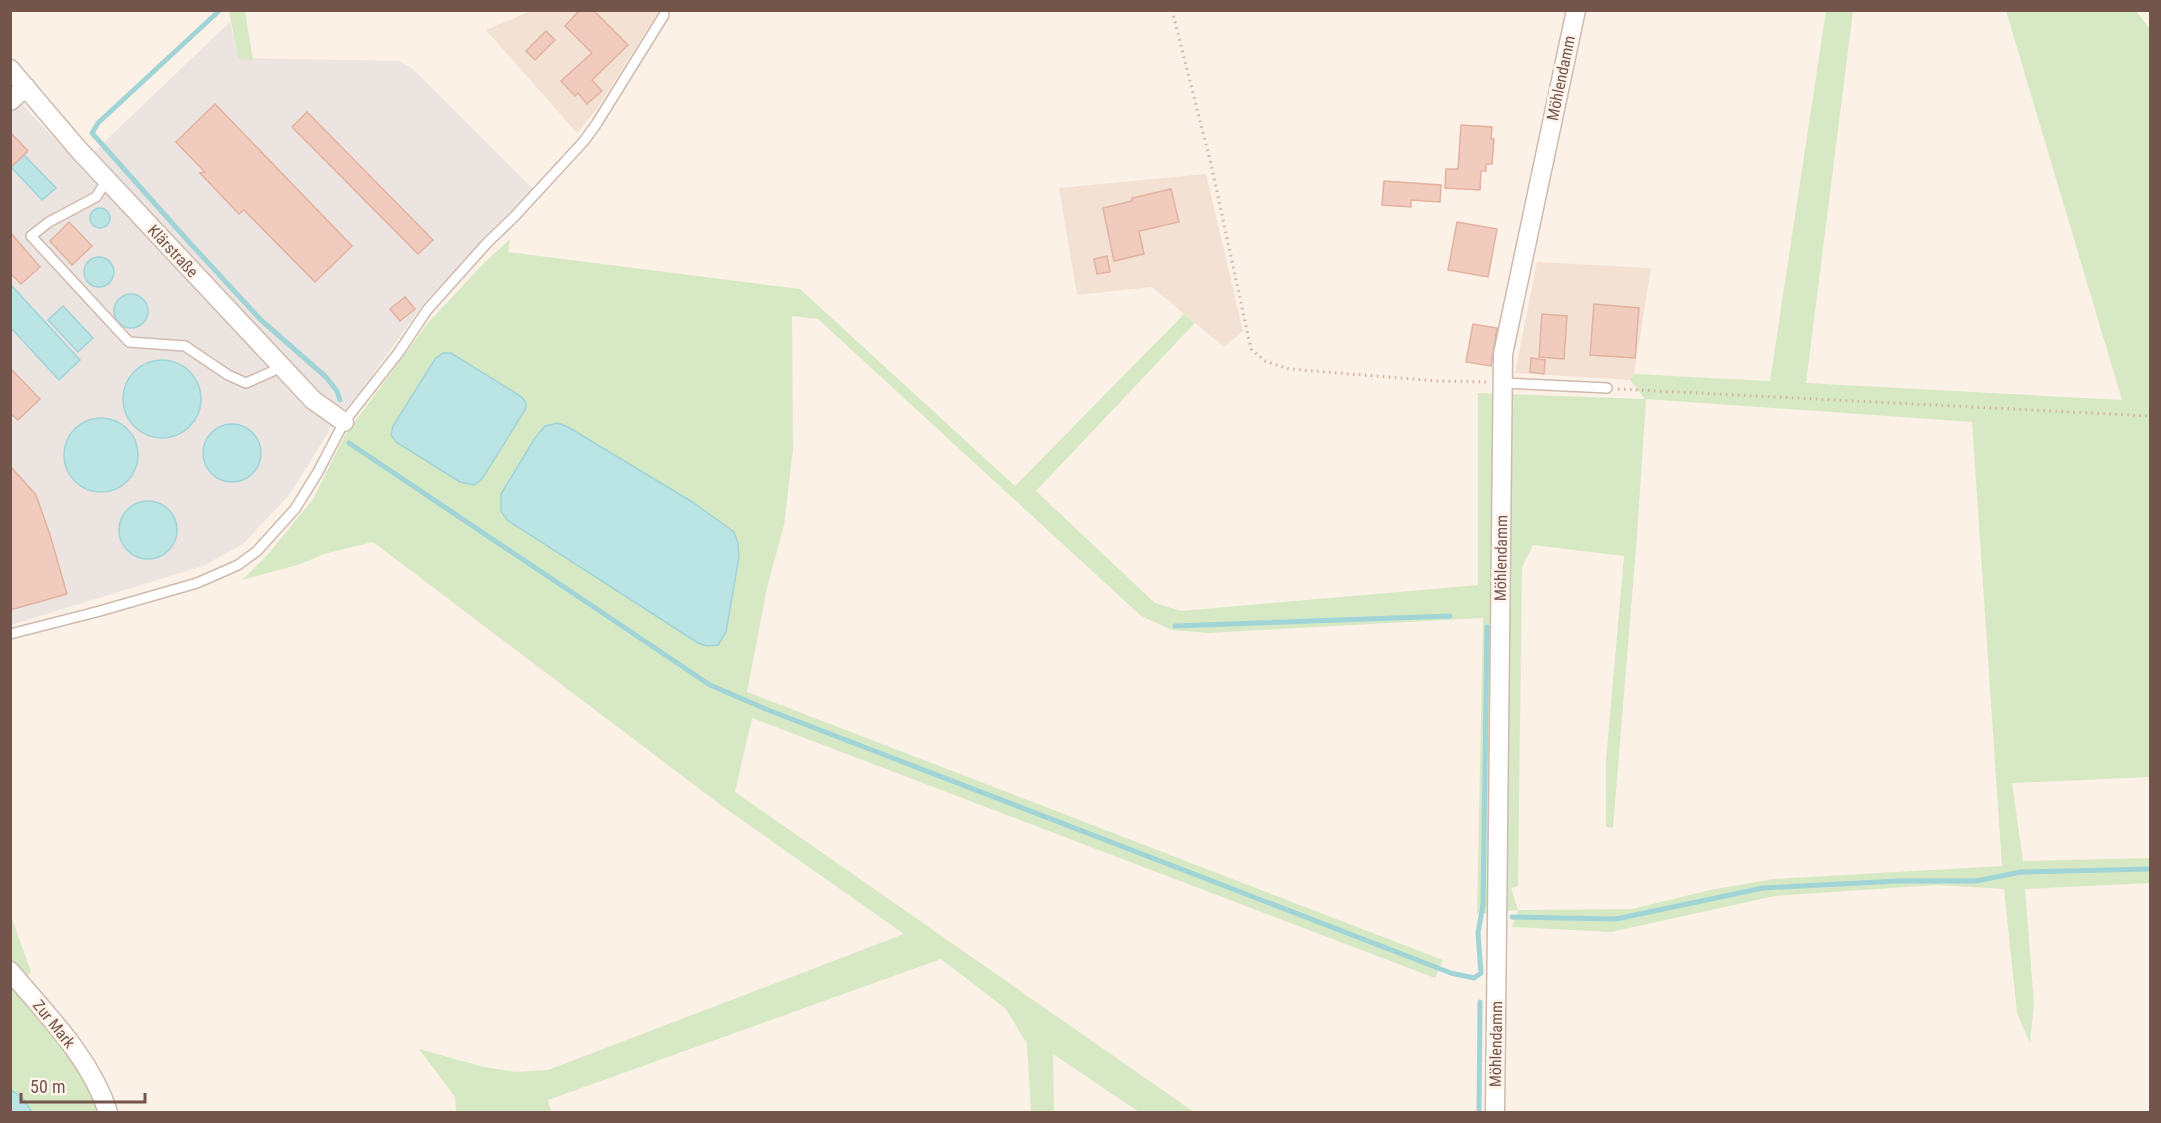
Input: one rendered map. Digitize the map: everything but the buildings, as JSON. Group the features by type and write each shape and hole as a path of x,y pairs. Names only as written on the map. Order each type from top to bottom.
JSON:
{"street":[{"name":"Möhlendamm","path":"1495,1113 1503,354 1576,10"},
{"name":"Klärstraße","path":"10,69 107,180 313,400 344,422"},
{"path":"10,101 26,87"},
{"name":"Zur Mark","path":"10,971 83,1059 95,1078 108,1113"}],"lane":[{"path":"10,633 100,611 197,583 238,565 257,551 295,509 318,472 344,422 399,352 427,310 584,141 664,15"},
{"path":"107,180 96,197 49,222 31,236 90,302 129,342 185,346 228,375 246,383 282,367"},
{"path":"1503,382 1607,388"}],"path":[{"path":"1172,10 1211,164 1251,349 1265,361 1289,369 1438,381 1503,382"},
{"path":"1607,388 2151,416"}],"shaded area":[{"path":"531,11 659,11 597,109 577,133 486,30"},
{"path":"230,22 238,58 399,61 413,69 533,189 424,303 331,428 290,494 243,544 203,566 11,625 10,88 30,113 80,165"},
{"path":"1206,174 1243,331 1224,347 1152,287 1077,295 1059,188"},
{"path":"1537,262 1651,268 1634,374 1630,380 1515,373"}],"green space":[{"path":"229,11 245,11 253,60 238,58"},
{"path":"1826,11 1853,11 1806,383 2122,400 2006,11 2136,11 2150,29 2150,777 2012,783 2023,861 2150,858 2150,883 2025,889 2034,1004 2030,1043 2017,1013 2004,889 1937,885 1775,896 1611,932 1512,927 1518,910 1477,914 1483,618 1208,633 1172,630 1141,616 818,319 792,316 793,449 784,525 767,588 747,692 1443,960 1435,978 752,718 735,792 1194,1112 1139,1112 1053,1054 1054,1112 1031,1112 1027,1044 1006,1009 941,959 548,1100 551,1112 456,1112 455,1097 419,1049 484,1067 516,1072 548,1070 904,934 722,806 373,542 324,554 301,564 242,580 269,553 313,499 345,435 428,323 484,263 510,239 508,252 800,289 1015,486 1184,314 1195,323 1036,491 1155,603 1181,611 1478,585 1478,393 1645,399 1630,380 1634,374 1770,381","holes":["1646,399 1972,422 2002,866 1773,879 1710,890 1632,909 1518,910 1511,888 1518,886 1522,567 1533,545 1624,556 1606,760 1606,827 1613,828"]},
{"path":"10,913 31,972 25,979 11,964"},
{"path":"10,981 78,1062 100,1112 32,1112 23,1098 11,1090"}],"water":[{"path":"24,155 56,188 42,200 11,167"},
{"path":"96,208 104,208 110,214 110,222 104,228 96,228 90,222 90,214"},
{"path":"99,257 110,261 114,272 110,283 99,287 88,283 84,272 88,261"},
{"path":"11,285 80,360 59,380 11,328"},
{"path":"131,294 143,299 148,311 143,323 131,328 119,323 114,311 119,299"},
{"path":"63,306 93,338 78,352 48,320"},
{"path":"443,353 451,353 522,397 526,403 525,410 482,479 474,485 460,482 396,442 391,435 393,426 435,359"},
{"path":"162,360 177,363 189,372 198,384 201,399 198,414 189,426 177,435 162,438 147,435 135,426 126,414 123,399 126,384 135,372 147,363"},
{"path":"101,418 122,424 132,434 138,455 132,476 122,486 101,492 80,486 70,476 64,455 70,434 80,424"},
{"path":"558,423 694,503 734,532 739,557 726,632 718,645 707,646 698,643 507,520 501,511 501,494 535,438 545,426"},
{"path":"232,424 248,429 256,437 261,453 256,469 248,477 232,482 216,477 208,469 203,453 208,437 216,429"},
{"path":"148,501 164,506 172,514 177,530 172,546 164,554 148,559 132,554 124,546 119,530 124,514 132,506"},
{"path":"11,1090 23,1098 32,1112 11,1112"}],"waterway":[{"path":"220,10 98,123 92,133 261,320 326,377 337,391 340,400"},
{"path":"349,443 710,685 768,710 1451,973 1474,978 1481,973 1478,933 1483,905 1487,627"},
{"path":"1175,626 1450,616"},
{"path":"1512,917 1616,919 1763,888 1898,881 1976,881 2021,872 2150,869"},
{"path":"1479,1112 1480,1002"}]}
